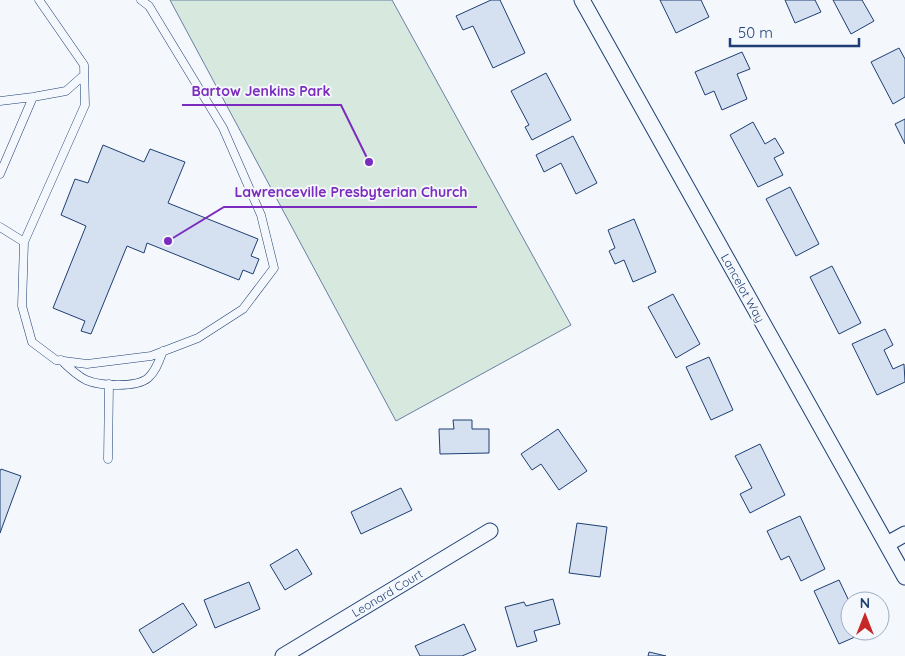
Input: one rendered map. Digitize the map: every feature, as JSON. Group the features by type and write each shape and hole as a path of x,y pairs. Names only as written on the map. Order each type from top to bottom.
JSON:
{"street":[{"name":"Lancelot Way","path":"582,0 905,576"},
{"name":"Leonard Court","path":"284,656 490,531"},
{"path":"887,544 905,534"}],"lane":[{"path":"39,0 84,65 85,105 24,242 22,306 32,342 56,360 87,364 151,356 198,338 243,309 274,268 261,214 223,128 149,6 140,0"},
{"path":"0,101 66,91 84,75"},
{"path":"0,174 33,97"},
{"path":"0,227 24,242"},
{"path":"62,360 73,372 88,381 134,385 146,380 156,369 163,351"},
{"path":"108,459 109,384"}],"shaded area":[{"path":"170,0 392,0 571,325 396,421"}],"building":[{"path":"491,0 500,0 525,53 493,68 473,26 463,30 456,16"},
{"path":"660,0 701,0 709,17 676,33"},
{"path":"785,0 815,0 821,12 795,23"},
{"path":"833,0 862,0 874,21 851,34"},
{"path":"899,48 905,59 905,97 893,104 871,62"},
{"path":"742,52 750,69 737,74 747,99 722,110 714,91 705,95 695,72"},
{"path":"546,73 571,120 532,140 525,127 529,125 511,91"},
{"path":"905,119 905,144 895,124"},
{"path":"753,122 765,144 775,138 784,153 774,158 783,175 758,187 730,135"},
{"path":"573,136 597,183 576,194 561,163 544,172 536,155"},
{"path":"103,145 144,162 150,149 185,162 168,203 258,239 251,256 259,259 253,274 243,270 239,280 147,243 144,253 127,246 91,334 81,331 85,321 53,308 86,226 61,215 75,179 88,183"},
{"path":"790,187 819,244 796,256 766,199"},
{"path":"634,219 656,272 633,282 624,260 615,264 609,251 615,248 608,230"},
{"path":"832,266 861,323 839,334 810,277"},
{"path":"673,294 700,344 676,358 648,307"},
{"path":"885,329 893,345 884,350 893,369 904,364 905,382 877,395 852,344"},
{"path":"709,357 733,410 711,420 686,367"},
{"path":"453,420 472,420 472,429 489,429 489,453 440,454 439,429 454,429"},
{"path":"558,429 587,471 559,490 541,464 532,470 521,454"},
{"path":"760,444 785,495 750,513 740,494 752,488 735,456"},
{"path":"1,469 21,476 0,533 0,471"},
{"path":"401,488 412,510 361,534 351,512"},
{"path":"800,516 825,569 801,581 789,556 781,560 767,531"},
{"path":"577,523 607,527 600,577 569,573"},
{"path":"297,549 312,574 285,590 270,565"},
{"path":"839,580 844,591 840,591 840,641 846,641 839,644 814,591"},
{"path":"249,582 260,609 215,628 204,600"},
{"path":"553,599 560,624 534,631 537,641 517,647 505,607 524,602 526,606"},
{"path":"183,603 197,625 153,653 139,630"},
{"path":"464,624 476,650 462,656 420,656 415,646"},
{"path":"649,652 666,656 648,656"}],"place":[{"name":"Bartow Jenkins Park","path":"369,162"},
{"name":"Lawrenceville Presbyterian Church","path":"168,241"}]}
